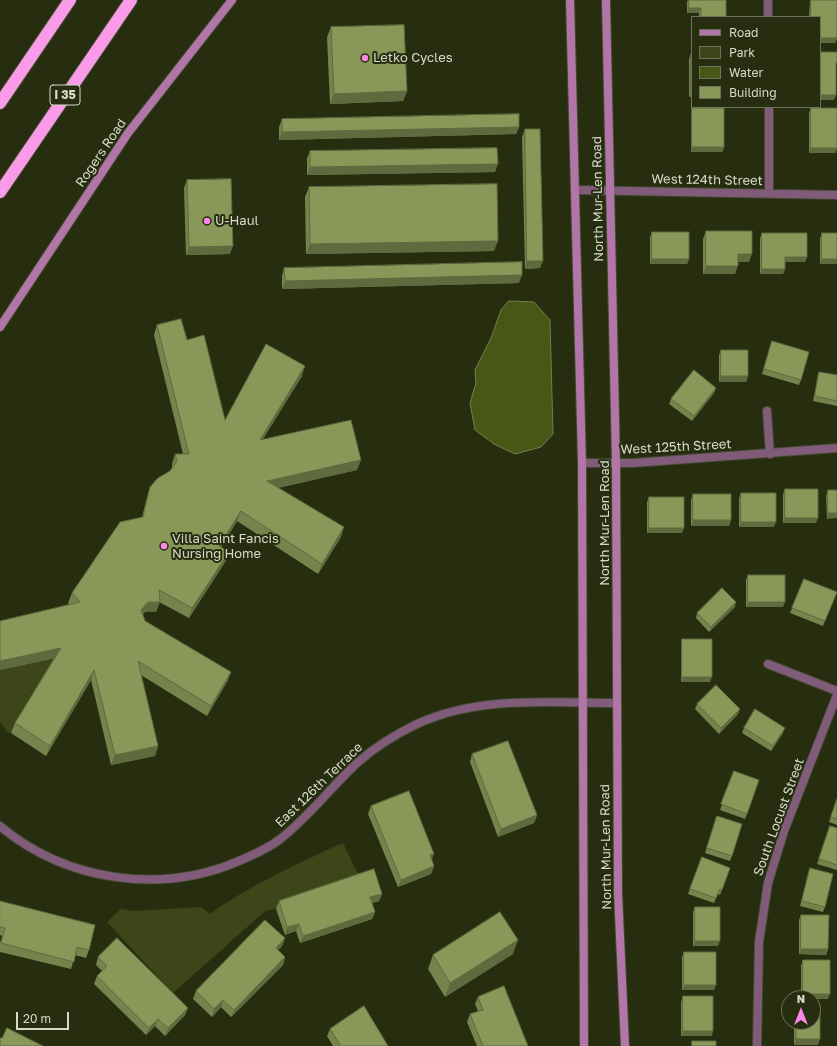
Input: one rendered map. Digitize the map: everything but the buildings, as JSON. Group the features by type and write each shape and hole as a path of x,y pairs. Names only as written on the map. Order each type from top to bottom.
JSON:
{"highway":[{"path":"0,103 70,0"},
{"name":"I 35","path":"0,192 131,0"}],"main road":[{"name":"Rogers Road","path":"0,327 128,133 232,0"},
{"name":"North Mur-Len Road","path":"570,0 582,463 584,1046"},
{"name":"North Mur-Len Road","path":"606,0 616,463 618,894 625,1046"}],"street":[{"path":"768,0 768,16"},
{"path":"769,108 769,193"},
{"name":"West 124th Street","path":"576,190 837,195"},
{"path":"767,411 770,454"},
{"name":"West 125th Street","path":"582,463 616,463 770,454 837,448"},
{"path":"768,664 837,691"},
{"name":"South Locust Street","path":"757,1046 759,942 768,883 784,831 837,695"},
{"name":"East 126th Terrace","path":"0,826 27,846 48,858 76,869 99,875 136,880 160,880 196,876 220,869 256,853 278,840 317,806 358,762 396,734 419,723 449,711 497,703 617,703"}],"green space":[{"path":"57,658 11,733 7,732 0,722 0,670"},
{"path":"343,843 360,878 264,912 173,993 107,922 121,909 133,911 201,907 210,914 258,884 292,866"}],"water":[{"path":"509,301 534,302 550,320 553,434 541,447 515,454 494,444 475,430 470,403 476,383 475,370 491,338 501,310"}],"place":[{"name":"Letko Cycles","path":"365,58"},
{"name":"U-Haul","path":"207,221"},
{"name":"Villa Saint Fancis Nursing Home","path":"164,546"}]}
